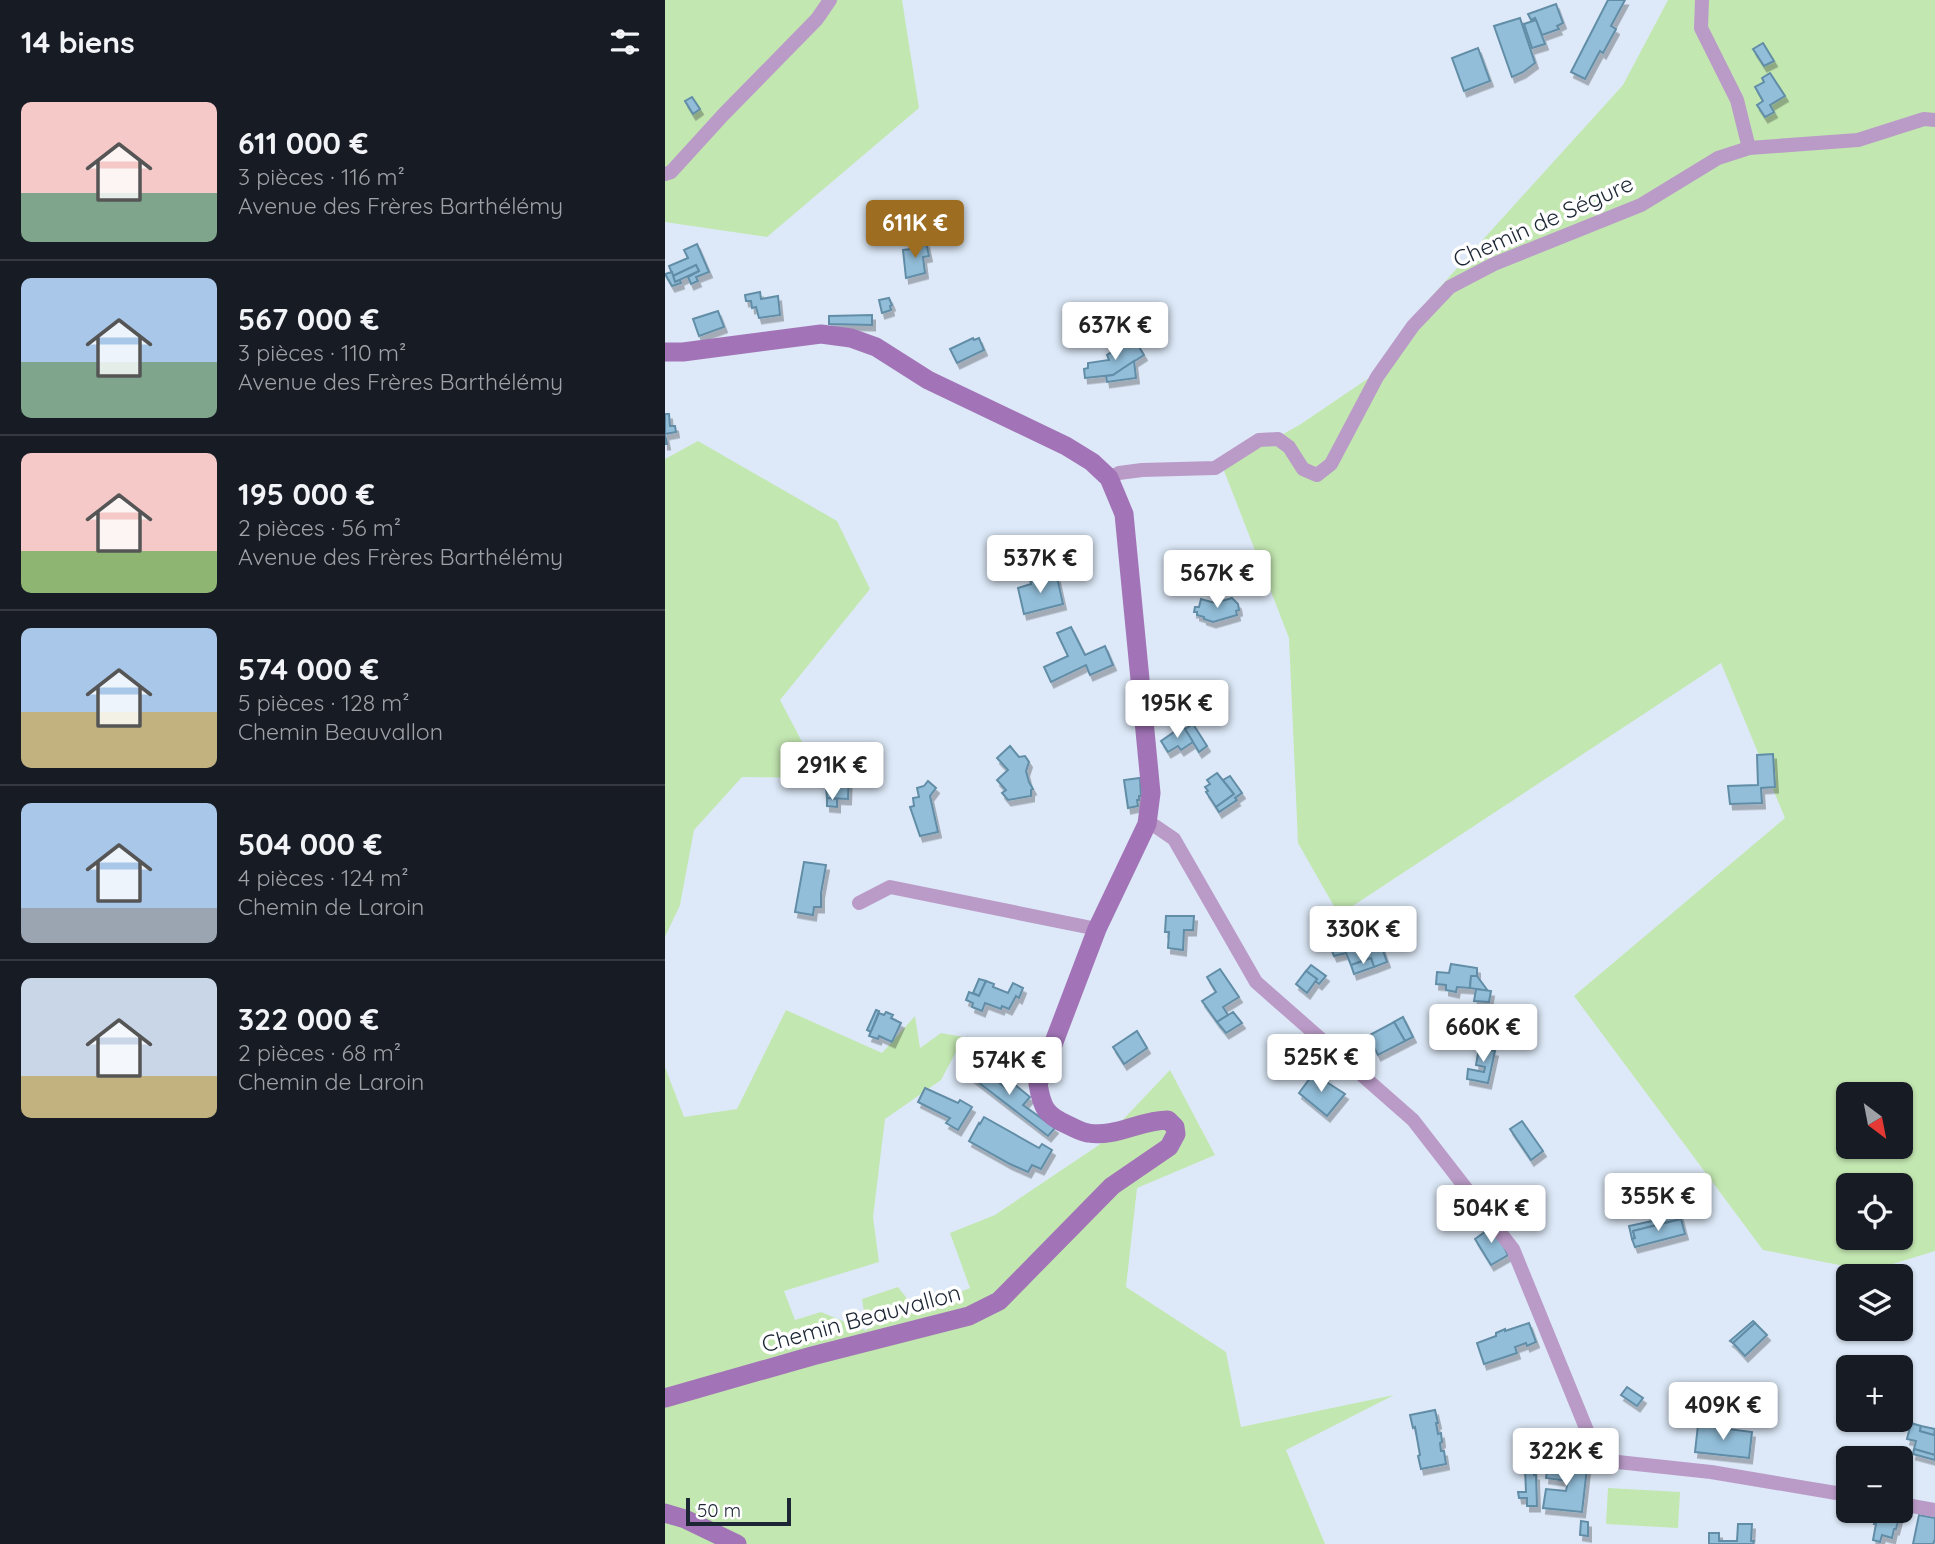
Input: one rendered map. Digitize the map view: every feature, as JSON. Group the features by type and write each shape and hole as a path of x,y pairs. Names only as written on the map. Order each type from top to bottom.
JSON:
{"street":[{"path":"665,174 671,172 817,19 831,0"},
{"path":"1702,0 1701,28 1737,100 1749,148"},
{"name":"Chemin de Ségure","path":"1109,478 1119,473 1142,470 1215,468 1259,440 1278,439 1289,447 1303,469 1317,475 1331,464 1377,377 1413,326 1450,287 1494,264 1641,205 1718,158 1749,148 1858,140 1924,119 1935,120"},
{"path":"665,352 821,334 851,338 876,346 928,380 1066,446 1092,462 1109,478"},
{"name":"Chemin Beauvallon","path":"665,1398 811,1356 969,1316 999,1301 1112,1186 1170,1147 1176,1134 1175,1127 1168,1120 1157,1120 1105,1134 1085,1133 1056,1120 1046,1111 1041,1101 1038,1084 1097,929 1147,824 1151,793 1124,514 1109,478"},
{"path":"1147,824 1155,826 1174,839 1256,982 1413,1120 1513,1249 1599,1460 1711,1472 1836,1493"},
{"path":"859,903 890,887 1097,929"},
{"path":"1913,1506 1935,1510"},
{"path":"665,1513 685,1519 737,1544"}],"green space":[{"path":"665,0 902,0 919,108 767,237 665,222"},
{"path":"1668,0 1935,0 1935,1251 1893,1264 1836,1264 1763,1250 1574,996 1785,818 1721,663 1339,915 1298,843 1289,638 1223,468 1301,424 1379,371 1431,297 1623,85"},
{"path":"698,441 837,521 870,589 780,700 821,778 742,777 694,830 680,905 665,937 665,459"},
{"path":"786,1010 882,1053 915,1016 920,1048 941,1033 964,1037 941,1080 885,1119 873,1217 879,1262 784,1291 795,1320 821,1312 867,1331 862,1299 898,1287 916,1310 970,1288 950,1233 995,1215 1099,1145 1170,1070 1215,1155 1137,1188 1126,1287 1226,1352 1241,1427 1394,1395 1286,1450 1325,1544 665,1544 665,1067 684,1117 737,1109"},
{"path":"1608,1488 1680,1492 1678,1528 1606,1524"}],"building":[{"path":"1608,0 1625,0 1611,26 1616,29 1585,79 1571,72"},
{"path":"1556,4 1563,23 1557,26 1559,29 1542,35 1535,18 1531,20 1528,14"},
{"path":"1520,18 1535,63 1512,77 1494,26"},
{"path":"1536,20 1545,44 1532,48 1524,24"},
{"path":"1763,43 1774,61 1764,66 1753,49"},
{"path":"1478,48 1490,81 1464,91 1452,58"},
{"path":"1770,73 1785,96 1770,105 1774,112 1765,117 1757,105 1763,101 1755,87 1764,82 1762,78"},
{"path":"692,97 700,109 693,114 685,101"},
{"path":"926,242 929,256 923,257 925,273 906,278 903,250 920,248 919,244"},
{"path":"697,244 709,272 696,277 698,281 691,284 688,277 699,271 696,265 673,276 669,266 688,258 684,250"},
{"path":"696,265 699,271 675,282 673,276"},
{"path":"672,272 675,282 680,280 681,283 672,286 665,274"},
{"path":"760,292 761,299 778,296 780,315 759,318 756,307 752,308 751,301 746,301 745,295"},
{"path":"889,298 891,310 882,313 879,300"},
{"path":"718,311 724,327 699,336 693,319"},
{"path":"872,315 872,325 829,324 829,316"},
{"path":"973,338 979,338 984,350 957,363 950,349"},
{"path":"1136,342 1144,355 1113,375 1085,378 1084,369 1088,368 1088,363 1109,360 1107,355 1126,343 1129,347"},
{"path":"1134,361 1136,378 1107,382 1106,376 1113,375"},
{"path":"665,414 669,414 670,426 675,426 676,432 665,434"},
{"path":"1039,576 1040,582 1057,577 1063,604 1024,614 1018,588 1031,584 1030,578"},
{"path":"1232,598 1238,604 1237,615 1213,622 1194,612 1201,599 1215,603"},
{"path":"1071,627 1085,655 1105,646 1113,665 1090,675 1086,665 1051,682 1044,667 1068,656 1057,633"},
{"path":"1193,724 1207,746 1199,752 1185,729"},
{"path":"1183,726 1193,742 1181,750 1178,746 1168,752 1161,741"},
{"path":"1010,746 1019,757 1025,756 1029,762 1026,771 1033,789 1031,796 1008,800 1002,793 1006,790 997,780 1008,770 997,758"},
{"path":"1773,754 1775,787 1761,788 1762,803 1730,804 1728,786 1758,785 1757,755"},
{"path":"831,770 849,771 848,799 827,798 826,787 830,787"},
{"path":"1217,773 1234,794 1216,807 1205,787 1210,784 1207,780"},
{"path":"1230,776 1242,793 1235,798 1237,800 1219,812 1216,807 1234,794 1223,780"},
{"path":"1140,778 1141,796 1137,800 1138,806 1128,808 1124,780"},
{"path":"928,781 936,788 930,796 938,832 920,836 910,807 914,806 913,798 919,797 917,788"},
{"path":"827,798 837,799 837,807 827,806"},
{"path":"804,862 826,865 821,907 814,907 813,915 795,912"},
{"path":"1166,916 1194,916 1193,930 1184,930 1183,950 1168,948"},
{"path":"1344,941 1345,947 1353,944 1355,950 1380,942 1387,962 1374,967 1371,958 1351,965 1346,953 1334,956 1330,946"},
{"path":"1371,958 1374,967 1354,974 1351,965"},
{"path":"1451,964 1477,968 1477,976 1471,976 1470,988 1457,987 1456,992 1446,990 1446,985 1436,984 1437,972 1449,973"},
{"path":"1311,965 1326,976 1319,984 1315,981 1317,979 1306,971"},
{"path":"1220,969 1239,997 1223,1007 1228,1015 1217,1022 1202,1001 1216,992 1207,977"},
{"path":"1306,971 1317,979 1307,993 1296,984"},
{"path":"1471,976 1477,976 1488,991 1470,988"},
{"path":"979,979 986,981 979,996 973,993"},
{"path":"986,981 1008,993 1013,983 1023,988 1019,998 1016,996 1009,1009 985,1003 982,1011 972,1007 973,1003 966,1000 969,992 979,996"},
{"path":"1476,989 1491,991 1489,1002 1474,1001"},
{"path":"876,1010 879,1011 871,1032 867,1030"},
{"path":"886,1012 901,1023 892,1042 879,1036 878,1039 869,1036 879,1013 884,1015"},
{"path":"1233,1012 1242,1023 1226,1033 1217,1022"},
{"path":"1403,1017 1413,1037 1405,1041 1394,1022"},
{"path":"1394,1022 1405,1041 1378,1055 1368,1036"},
{"path":"1137,1031 1147,1048 1124,1064 1113,1047"},
{"path":"1480,1042 1491,1044 1490,1050 1495,1051 1488,1083 1467,1079 1468,1069 1484,1072 1485,1067 1476,1065"},
{"path":"974,1061 1009,1091 1014,1084 1030,1097 1023,1105 1055,1128 1048,1136 965,1072"},
{"path":"1316,1070 1325,1081 1345,1094 1327,1116 1299,1093"},
{"path":"925,1088 972,1107 958,1130 946,1123 950,1118 918,1102"},
{"path":"984,1117 1039,1148 1042,1144 1052,1150 1041,1169 1032,1165 1028,1172 969,1141"},
{"path":"1522,1121 1543,1151 1531,1160 1510,1129"},
{"path":"1680,1215 1681,1219 1633,1231 1635,1238 1632,1239 1629,1226"},
{"path":"1681,1219 1685,1234 1635,1247 1633,1231"},
{"path":"1486,1220 1508,1255 1491,1265 1475,1239 1486,1231 1481,1223"},
{"path":"1753,1321 1755,1323 1733,1343 1730,1341"},
{"path":"1529,1323 1536,1342 1515,1347 1517,1353 1484,1364 1477,1343 1496,1336 1496,1333 1505,1329"},
{"path":"1755,1323 1767,1335 1745,1356 1733,1343"},
{"path":"1627,1387 1643,1398 1637,1406 1621,1395"},
{"path":"1435,1410 1438,1434 1441,1433 1441,1451 1444,1451 1446,1464 1421,1469 1415,1427 1413,1428 1410,1415"},
{"path":"1913,1424 1921,1426 1920,1431 1935,1435 1935,1455 1914,1449 1916,1441 1907,1439 1909,1432 1913,1432"},
{"path":"1698,1425 1752,1432 1749,1458 1695,1452"},
{"path":"1921,1426 1935,1429 1934,1435 1920,1431"},
{"path":"1914,1449 1935,1455 1935,1460 1913,1454"},
{"path":"1548,1464 1587,1468 1582,1512 1543,1508 1546,1489 1566,1491 1568,1481 1546,1478"},
{"path":"1533,1467 1536,1475 1537,1506 1527,1506 1527,1498 1519,1498 1518,1492 1526,1492 1525,1468"},
{"path":"1919,1515 1935,1518 1933,1544 1913,1544"},
{"path":"1581,1521 1588,1522 1588,1536 1580,1535"},
{"path":"1898,1523 1892,1538 1882,1535 1880,1542 1873,1540 1874,1524"},
{"path":"1738,1524 1752,1524 1753,1544 1709,1544 1709,1533 1719,1533 1719,1541 1737,1541"}]}
